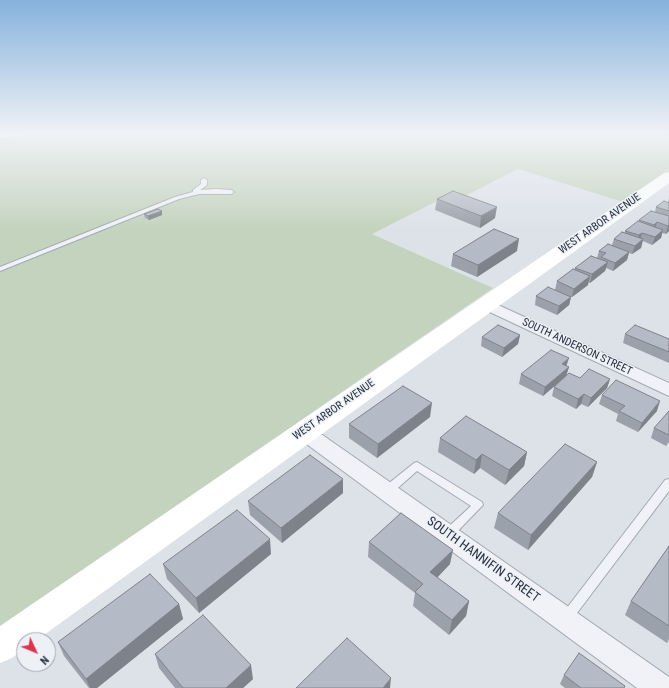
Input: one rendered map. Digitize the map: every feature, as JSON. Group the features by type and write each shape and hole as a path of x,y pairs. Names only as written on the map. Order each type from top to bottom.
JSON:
{"main road":[{"name":"WEST ARBOR AVENUE","path":"0,646 669,176"}],"street":[{"name":"SOUTH ANDERSON STREET","path":"485,304 669,390"},
{"name":"SOUTH HANNIFIN STREET","path":"304,432 661,688"}],"lane":[{"path":"0,269 198,190 204,185 204,180"},
{"path":"178,198 199,192 231,192"},
{"path":"387,491 417,466 478,505 447,534"},
{"path":"565,619 669,483"}],"green space":[{"path":"0,167 669,167 669,174 626,203 518,169 463,197 453,193 372,234 493,288 0,627"}],"building":[{"path":"453,191 497,207 481,216 437,199"},
{"path":"664,201 669,203 669,211 656,207"},
{"path":"158,209 162,211 148,216 144,214"},
{"path":"651,211 669,216 669,225 668,226 657,222 654,225 639,220"},
{"path":"638,221 663,230 655,237 642,233 639,235 625,231"},
{"path":"494,229 519,239 478,265 453,254"},
{"path":"622,232 643,239 635,246 614,239"},
{"path":"608,244 629,252 615,263 601,257 606,253 599,251"},
{"path":"591,256 608,262 592,274 575,268"},
{"path":"573,269 590,276 574,289 557,281"},
{"path":"548,287 571,297 559,306 536,296"},
{"path":"498,325 520,335 504,348 482,337"},
{"path":"635,325 669,339 669,352 625,334"},
{"path":"551,350 569,358 562,364 569,367 545,387 521,374"},
{"path":"589,369 610,379 591,398 584,394 578,399 554,387 569,373 580,378"},
{"path":"616,380 660,401 642,423 619,411 625,406 602,395"},
{"path":"403,386 432,403 378,444 349,424"},
{"path":"669,411 669,435 654,428"},
{"path":"466,416 527,452 509,470 482,454 476,460 440,438"},
{"path":"565,444 597,462 531,535 498,513"},
{"path":"310,455 343,479 281,528 248,501"},
{"path":"237,510 270,539 196,598 163,564"},
{"path":"401,513 453,550 430,572 469,601 452,620 415,592 423,584 369,542"},
{"path":"669,546 669,626 631,601"},
{"path":"150,574 179,604 86,679 58,642"},
{"path":"203,615 251,665 226,688 183,688 155,654"},
{"path":"347,638 391,678 383,688 296,688"},
{"path":"579,653 625,686 624,688 581,688 564,675"}]}
